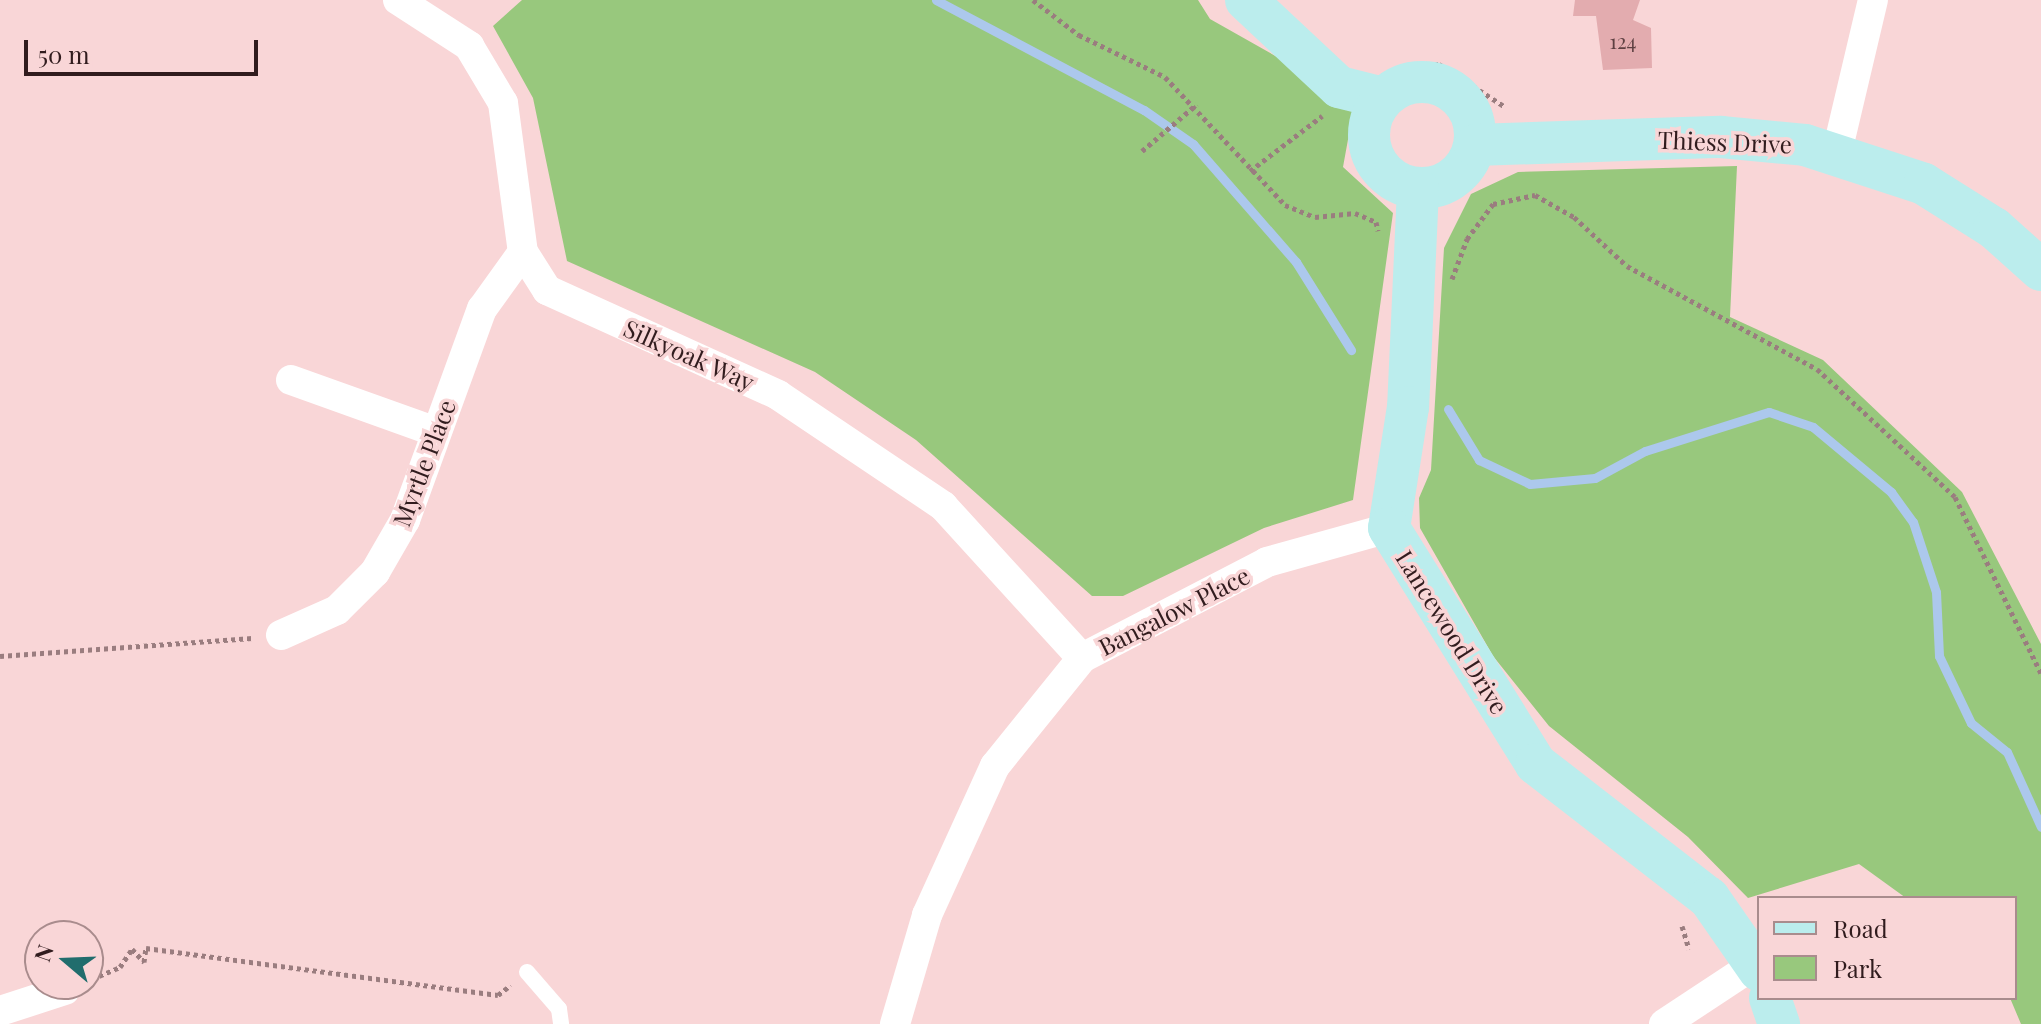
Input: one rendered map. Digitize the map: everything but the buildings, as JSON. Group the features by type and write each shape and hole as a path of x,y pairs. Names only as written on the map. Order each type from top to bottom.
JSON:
{"street":[{"name":"Silkyoak Way","path":"398,0 469,46 503,103 523,252 547,290 778,395 943,506 1082,658"},
{"path":"1246,0 1339,87 1416,82 1445,86 1474,119 1475,145 1454,179 1418,189 1379,167 1370,150 1369,126 1388,84"},
{"path":"1837,152 1873,0"},
{"name":"Thiess Drive","path":"1475,145 1721,137 1837,152 1960,204 2041,270"},
{"name":"Lancewood Drive","path":"1418,189 1408,407 1389,528 1536,764 1709,898 1757,972"},
{"name":"Myrtle Place","path":"281,635 337,610 375,572 405,520 482,309 523,252"},
{"path":"291,380 436,432"},
{"name":"Bangalow Place","path":"895,1024 927,915 995,766 1082,658 1267,562 1389,528"},
{"path":"1664,1024 1757,980"},
{"path":"0,1011 34,1000"},
{"name":"Lancewood Drive","path":"1770,1000 1779,1024"}],"lane":[{"path":"527,972 559,1009 561,1024"}],"path":[{"path":"1033,0 1197,104 1250,171 1285,205 1315,217 1355,213 1376,222 1379,236"},
{"path":"1388,84 1439,64 1514,108"},
{"path":"1142,151 1197,104"},
{"path":"1250,171 1329,110"},
{"path":"1416,280 1450,283 1467,239 1493,204 1535,195 1574,217 1627,266 1817,369 1955,497 2041,673"},
{"path":"0,656 281,635"},
{"path":"104,974 120,967 132,949 144,962 146,948 498,995 527,972"}],"green space":[{"path":"522,0 1198,0 1210,19 1355,101 1343,167 1393,213 1353,500 1264,528 1123,596 1092,596 916,440 815,372 567,261 533,98 493,26"},
{"path":"1737,166 1730,317 1823,360 1962,492 2041,644 2041,1024 2021,1024 2011,1000 2017,1000 2017,896 1903,896 1859,864 1748,898 1688,837 1549,726 1493,656 1420,528 1419,498 1431,470 1444,248 1471,194 1518,172"}],"waterway":[{"path":"936,0 1144,110 1193,144 1296,262 1351,350"},
{"path":"1448,409 1479,460 1530,484 1595,478 1645,451 1769,412 1813,427 1891,492 1913,522 1936,592 1939,656 1971,723 2007,752 2041,827"}]}
